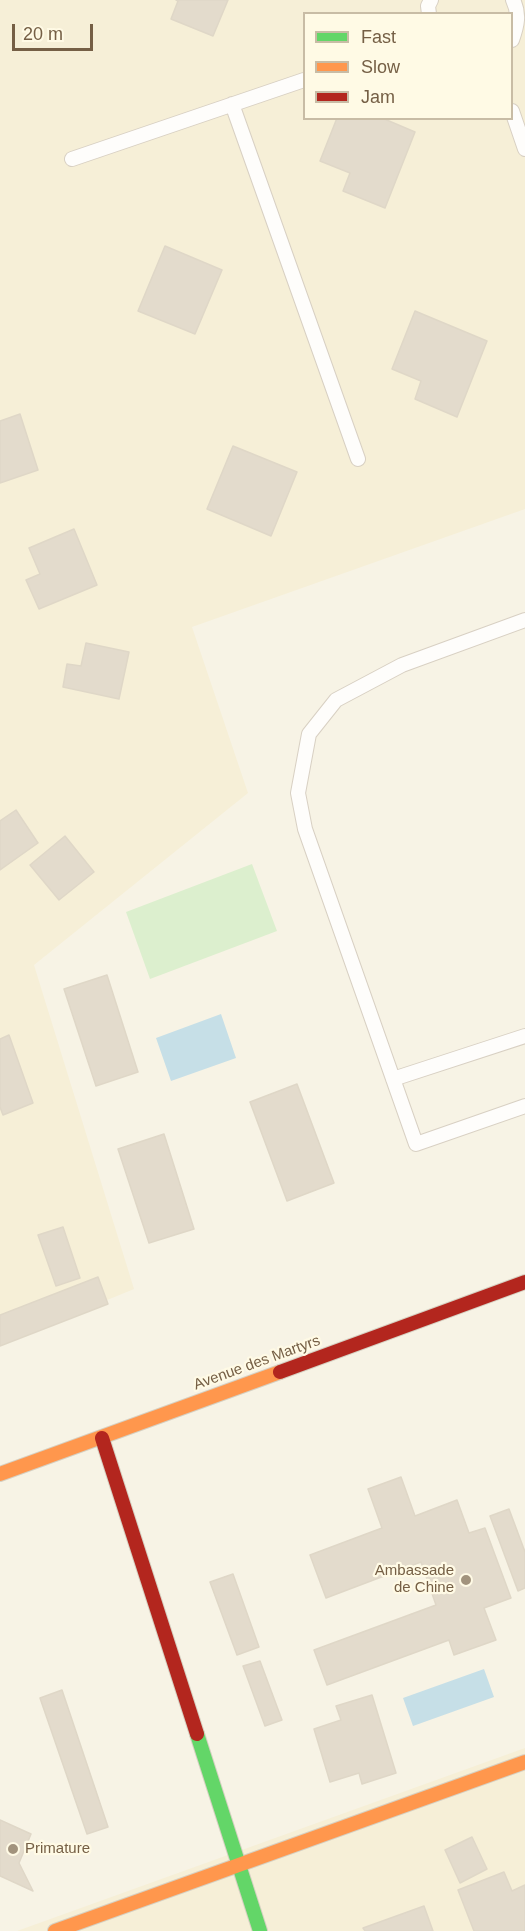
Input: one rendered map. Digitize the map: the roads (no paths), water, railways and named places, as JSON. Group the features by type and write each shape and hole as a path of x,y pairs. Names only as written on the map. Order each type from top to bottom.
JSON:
{"street":[{"name":"Avenue des Martyrs","path":"0,1474 525,1282"},
{"path":"102,1438 260,1931"},
{"path":"55,1931 525,1762"}],"lane":[{"path":"513,37 518,24 518,3"},
{"path":"72,159 303,80"},
{"path":"232,104 358,459"},
{"path":"513,114 525,149"},
{"path":"525,621 392,670 336,700 309,734 298,793 305,829 416,1144 525,1106"},
{"path":"393,1079 525,1036"}],"water":[{"path":"221,1014 236,1058 171,1081 156,1038"},
{"path":"484,1669 494,1697 413,1726 403,1698"}],"place":[{"name":"Ambassade de Chine","path":"466,1580"},
{"name":"Primature","path":"13,1849"}]}
